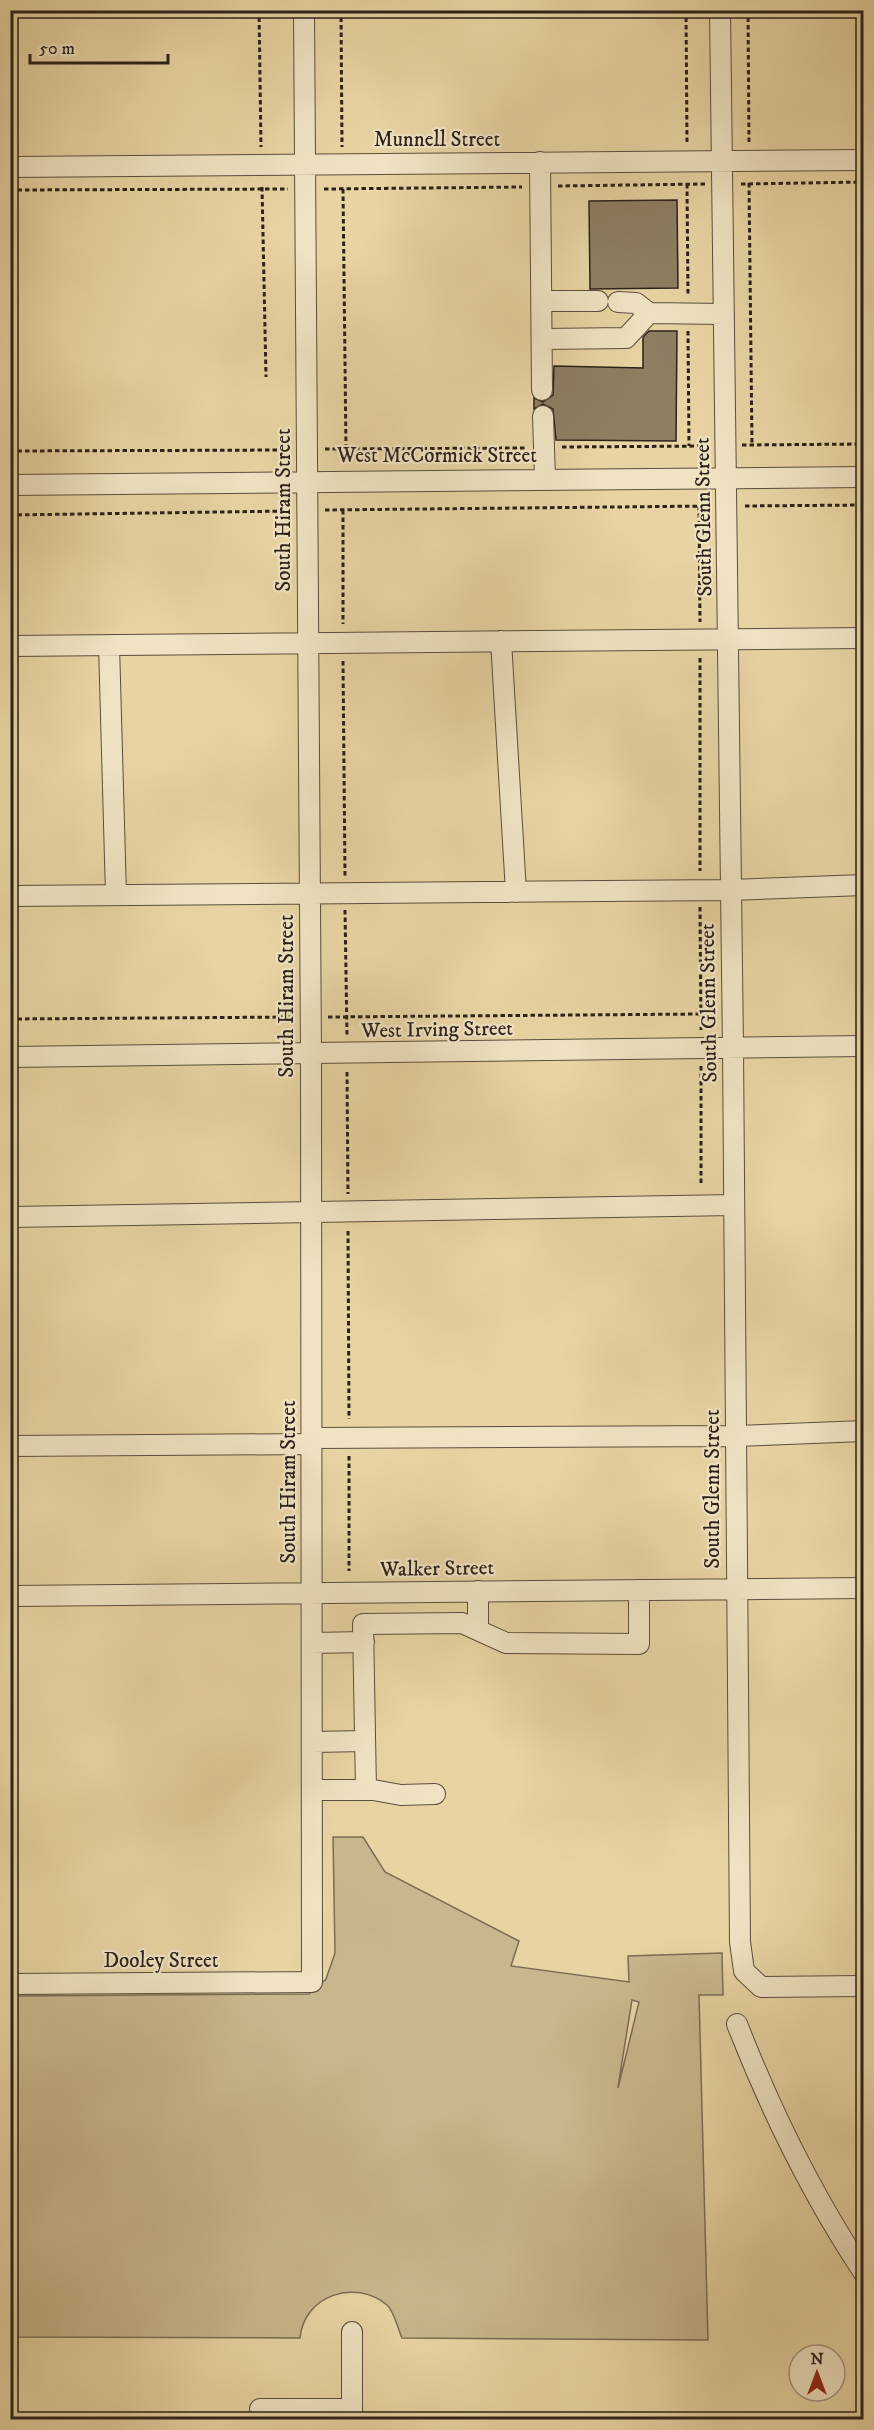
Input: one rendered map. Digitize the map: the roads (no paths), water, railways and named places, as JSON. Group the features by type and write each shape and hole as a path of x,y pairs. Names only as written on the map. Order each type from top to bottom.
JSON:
{"street":[{"name":"South Hiram Street","path":"304,10 311,1017 312,1982"},
{"name":"South Glenn Street","path":"720,10 733,1048 740,1942 744,1971 761,1987 864,1986"},
{"name":"Munnell Street","path":"10,167 864,160"},
{"path":"540,162 543,390"},
{"path":"542,301 598,301"},
{"path":"618,302 636,303 649,313 724,314"},
{"path":"543,339 626,338 649,313"},
{"path":"543,416 545,479"},
{"name":"West McCormick Street","path":"10,485 307,480 864,477"},
{"path":"10,646 864,638"},
{"path":"501,641 516,892"},
{"path":"109,645 116,895"},
{"path":"10,896 731,890 864,885"},
{"name":"West Irving Street","path":"10,1057 311,1055 864,1046"},
{"path":"10,1216 734,1205"},
{"path":"10,1446 736,1436 864,1431"},
{"name":"Walker Street","path":"10,1596 864,1588"},
{"path":"366,1790 363,1624 462,1623 506,1642 639,1644 639,1590"},
{"path":"478,1591 478,1629"},
{"path":"312,1643 364,1642"},
{"path":"313,1742 365,1741"},
{"path":"313,1791 366,1790 401,1795 435,1794"},
{"name":"Dooley Street","path":"10,1983 312,1982"},
{"path":"737,2024 759,2081 799,2164 864,2273"},
{"path":"260,2409 352,2414 352,2332"}]}
